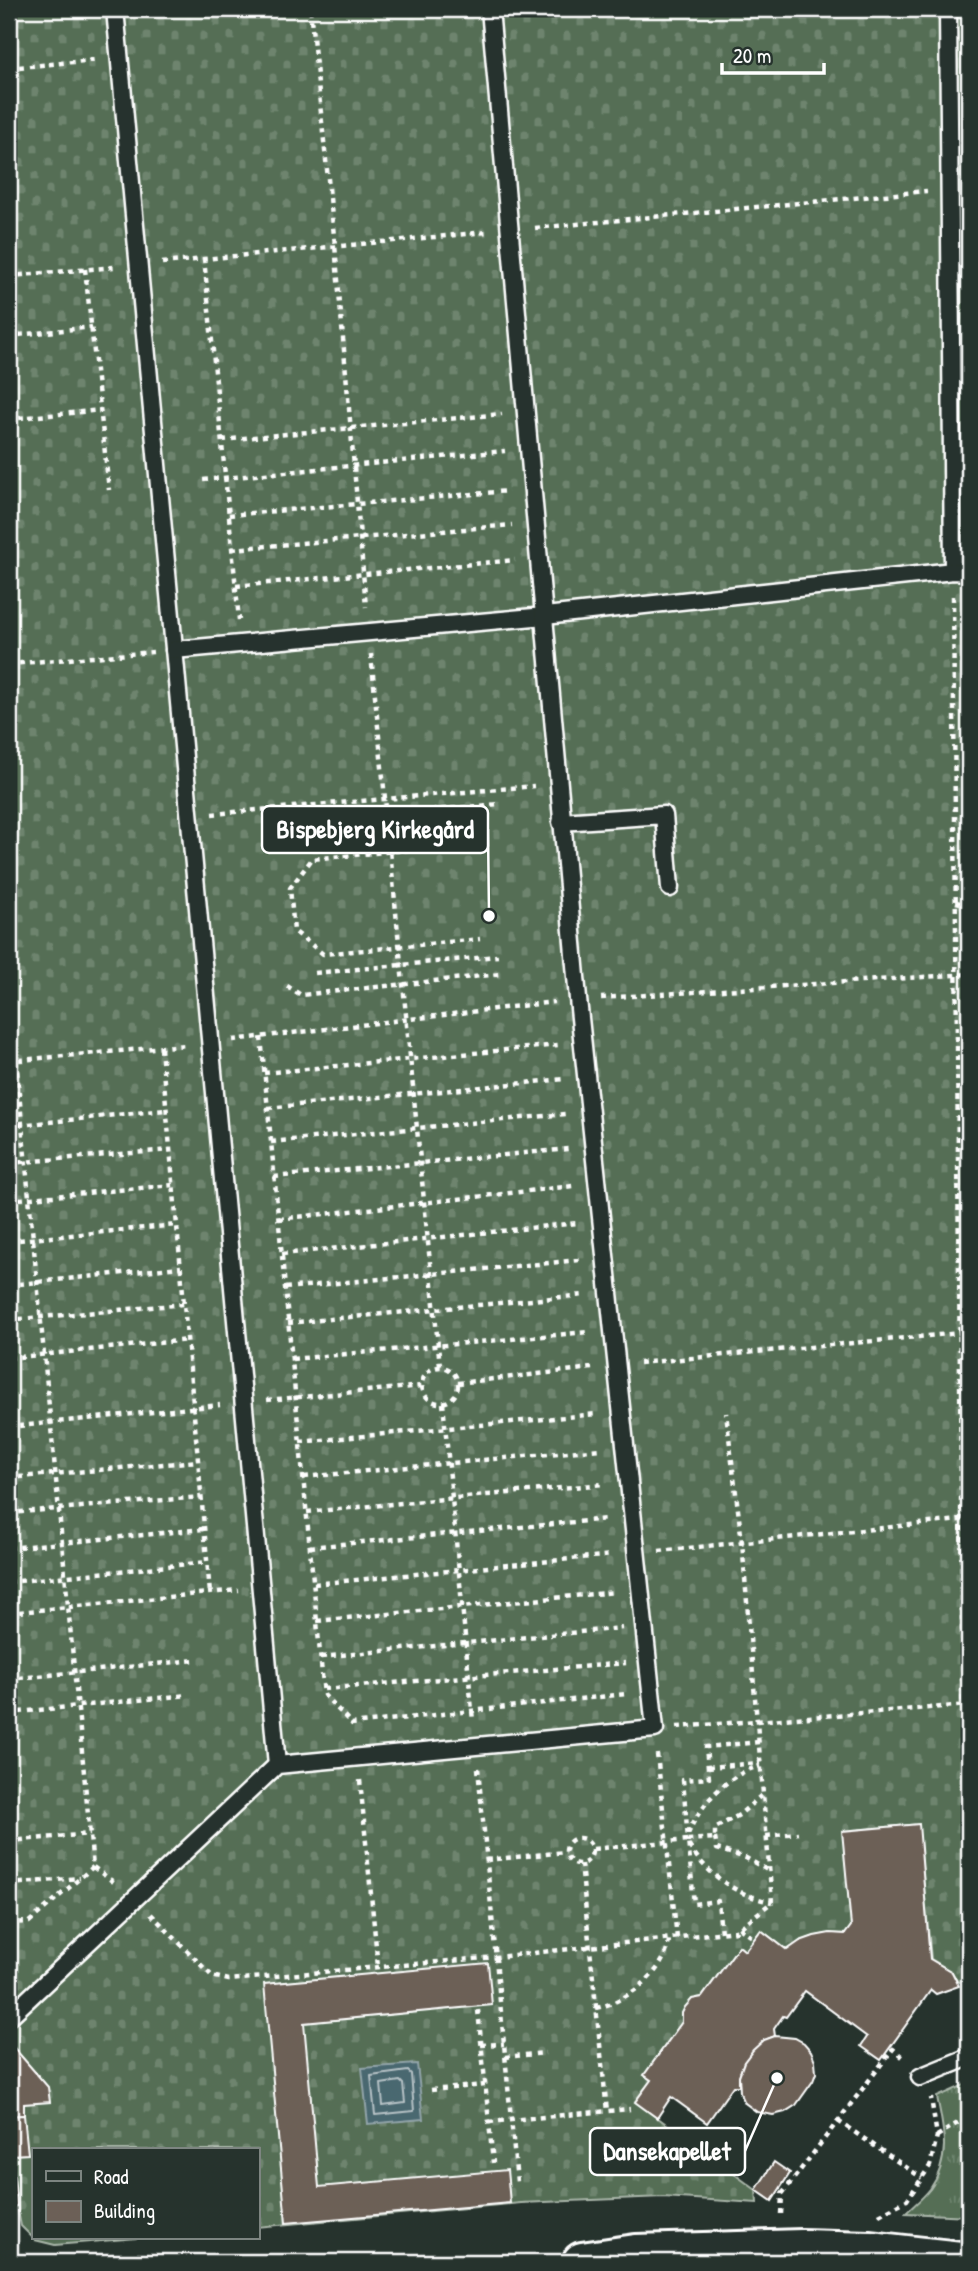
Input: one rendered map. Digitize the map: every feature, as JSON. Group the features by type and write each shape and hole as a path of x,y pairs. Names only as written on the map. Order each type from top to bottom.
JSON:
{"street":[{"path":"582,2262 636,2254 778,2250 870,2251 969,2262"}],"lane":[{"path":"115,9 277,1765"},
{"path":"9,2017 277,1765 655,1729 561,822 537,523 490,9"},
{"path":"174,650 545,616 961,571 948,9"},
{"path":"561,822 664,815 670,888"},
{"path":"920,2077 969,2057"}],"path":[{"path":"310,9 335,245 363,574 440,1366"},
{"path":"9,68 120,57"},
{"path":"204,258 241,644"},
{"path":"85,269 109,491"},
{"path":"9,336 92,327"},
{"path":"9,419 101,410"},
{"path":"222,440 527,411"},
{"path":"203,480 530,449"},
{"path":"229,515 534,489"},
{"path":"232,549 537,523"},
{"path":"236,586 540,558"},
{"path":"961,571 956,902 966,1704 964,1829"},
{"path":"9,664 123,654"},
{"path":"190,816 558,784"},
{"path":"292,824 499,804"},
{"path":"307,841 483,824"},
{"path":"469,844 312,859 290,888 293,920 295,931 323,954 480,939"},
{"path":"956,902 969,905"},
{"path":"315,973 498,956"},
{"path":"287,986 301,995 501,974"},
{"path":"9,1061 211,1043 578,999 969,974"},
{"path":"261,1037 324,1695 352,1724 651,1691"},
{"path":"264,1073 583,1043"},
{"path":"161,1048 210,1593"},
{"path":"16,1061 93,1867 136,1898 212,1976 229,1980 496,1957 736,1931 772,1902"},
{"path":"268,1108 586,1077"},
{"path":"9,1126 166,1110"},
{"path":"271,1142 590,1111"},
{"path":"274,1177 594,1147"},
{"path":"9,1163 170,1150"},
{"path":"279,1219 598,1184"},
{"path":"9,1200 173,1185"},
{"path":"282,1254 602,1221"},
{"path":"9,1241 176,1224"},
{"path":"285,1288 606,1258"},
{"path":"9,1285 181,1268"},
{"path":"288,1323 609,1293"},
{"path":"9,1320 184,1304"},
{"path":"292,1359 614,1329"},
{"path":"458,1382 969,1334"},
{"path":"9,1358 187,1340"},
{"path":"422,1386 429,1399 443,1403 454,1397 458,1382 451,1371 440,1366"},
{"path":"422,1386 428,1373 440,1366"},
{"path":"9,1427 422,1386"},
{"path":"443,1403 517,2182"},
{"path":"300,1442 622,1412"},
{"path":"726,1413 742,1542 772,1902"},
{"path":"304,1477 626,1447"},
{"path":"9,1478 198,1461"},
{"path":"307,1511 629,1482"},
{"path":"9,1513 201,1497"},
{"path":"310,1547 633,1516"},
{"path":"9,1548 204,1528"},
{"path":"9,1582 208,1562"},
{"path":"9,1613 260,1588"},
{"path":"317,1621 640,1590"},
{"path":"321,1657 644,1626"},
{"path":"9,1679 196,1660"},
{"path":"324,1689 648,1661"},
{"path":"9,1713 188,1695"},
{"path":"677,1938 655,1729 966,1704"},
{"path":"720,1933 718,1901 694,1904 683,1780 709,1778 706,1747 759,1742"},
{"path":"358,1757 378,1967"},
{"path":"708,1767 760,1764"},
{"path":"688,1840 701,1810 717,1792 741,1773 760,1764"},
{"path":"763,1794 740,1815 715,1828 715,1838 717,1849 737,1854 769,1871"},
{"path":"766,1836 798,1833"},
{"path":"9,1841 90,1834"},
{"path":"583,1837 590,1842 593,1849 592,1856 581,1864 568,1859 566,1852 567,1844 574,1838 583,1837"},
{"path":"593,1849 715,1838"},
{"path":"688,1840 700,1861 725,1883 753,1897 772,1902"},
{"path":"486,1860 566,1852"},
{"path":"581,1864 607,2111"},
{"path":"9,1923 29,1922 93,1867"},
{"path":"9,1884 81,1878"},
{"path":"739,1928 754,1939"},
{"path":"596,2008 611,2005 635,1990 661,1962 668,1951 669,1939"},
{"path":"478,2010 493,2163"},
{"path":"481,2045 504,2043"},
{"path":"778,2250 782,2194 893,2049 911,2064 931,2098 937,2136 930,2166 907,2200 876,2217"},
{"path":"505,2057 545,2053"},
{"path":"431,2090 485,2085"},
{"path":"489,2122 631,2109"},
{"path":"937,2136 969,2116"},
{"path":"838,2121 922,2178"}],"green space":[{"path":"9,9 969,9 969,1981 958,1982 952,1972 931,1959 918,1824 843,1831 851,1926 845,1934 814,1936 787,1950 761,1930 745,1951 739,1946 702,1997 687,2005 682,2022 644,2075 651,2080 635,2101 756,2190 757,2203 663,2197 521,2203 259,2227 259,2148 32,2148 32,2237 21,2226 17,2206 9,2207"},
{"path":"969,2083 969,2216 906,2213 930,2189 941,2167 944,2144 937,2097"},
{"path":"35,2240 114,2240 55,2245"}],"water":[{"path":"417,2064 423,2119 368,2124 362,2068"}],"building":[{"path":"919,1824 930,1959 952,1972 959,1986 936,1994 931,1990 881,2060 861,2046 867,2037 805,1991 774,2029 775,2036 764,2040 744,2062 739,2086 733,2086 707,2123 671,2097 657,2118 635,2102 651,2080 644,2075 682,2022 685,2007 692,1999 702,1997 739,1946 745,1951 761,1930 787,1950 814,1936 845,1934 851,1926 842,1831"},
{"path":"488,1963 492,2005 304,2023 319,2187 507,2170 510,2203 286,2223 264,1984"},
{"path":"775,2036 795,2038 804,2043 815,2061 816,2073 796,2105 773,2115 757,2112 745,2103 740,2092 739,2076 744,2062 753,2050 764,2040"},
{"path":"9,2042 48,2087 50,2102 24,2104 24,2115 9,2116"},
{"path":"24,2115 28,2154 12,2155 17,2206 9,2207 9,2116"},
{"path":"774,2162 790,2173 772,2201 756,2190"}],"place":[{"name":"Bispebjerg Kirkegård","path":"489,916"},
{"name":"Dansekapellet","path":"777,2078"}]}
